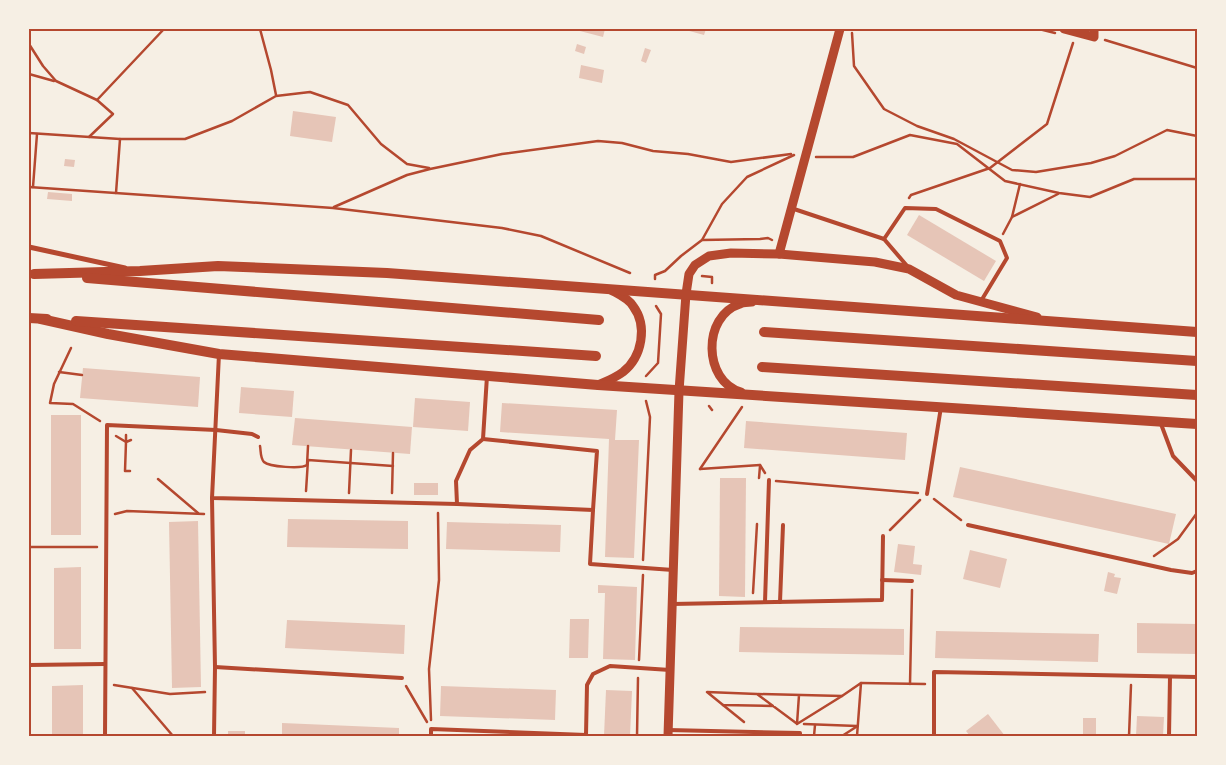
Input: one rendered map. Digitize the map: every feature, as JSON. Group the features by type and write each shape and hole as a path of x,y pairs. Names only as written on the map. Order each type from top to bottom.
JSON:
{"main road":[{"path":"32,274 140,271 218,266 388,273 1197,332"},
{"path":"32,274 599,320"},
{"path":"29,318 596,356"},
{"path":"41,319 108,334 219,354 598,385 1197,424"},
{"path":"764,332 1197,361"},
{"path":"762,367 1197,396"}],"street":[{"path":"779,254 840,29"},
{"path":"1064,29 1094,33"},
{"path":"29,247 140,271"},
{"path":"668,733 679,390 686,294 689,274 695,265 709,256 731,253 779,254 875,262 909,269 956,295 1052,321"},
{"path":"598,385 614,378 628,368 637,354 641,337 640,320 632,304 608,289"},
{"path":"752,395 734,390 721,378 714,362 712,345 716,328 726,314 740,304 759,301"}],"lane":[{"path":"791,208 884,239 909,269"},
{"path":"884,239 905,208 936,209 1000,241 1007,258 980,302"},
{"path":"214,736 215,666 212,498 219,354"},
{"path":"484,439 487,376"},
{"path":"926,494 941,408"},
{"path":"1160,422 1173,456 1197,481"},
{"path":"105,736 107,425 216,430 252,434 258,438"},
{"path":"457,504 456,481 470,450 484,439 597,451 590,564 673,570"},
{"path":"764,602 769,480"},
{"path":"212,498 457,504 593,510"},
{"path":"780,602 783,525"},
{"path":"968,525 1143,564 1192,573 1197,571"},
{"path":"672,604 882,600 883,536"},
{"path":"882,580 912,581"},
{"path":"29,664 105,664"},
{"path":"215,666 402,678"},
{"path":"431,736 431,729 586,735 587,685 593,674 610,666 670,670"},
{"path":"934,736 934,672 1197,677"},
{"path":"1169,736 1170,677"},
{"path":"668,733 698,731 800,733 800,736"},
{"path":"698,731 698,736"}],"path":[{"path":"97,100 164,29"},
{"path":"260,29 269,60 276,96"},
{"path":"852,29 854,66 884,109 917,126 954,139 1012,170 1036,172 1091,163 1115,156 1167,130 1197,136"},
{"path":"905,208 911,195 990,168 1047,124 1077,32"},
{"path":"1094,33 1197,68"},
{"path":"29,44 43,66 56,81"},
{"path":"29,74 56,81 97,100 113,114 90,137"},
{"path":"29,133 120,140 185,139 232,121 276,96 310,92 348,105 381,144 407,164 430,169"},
{"path":"33,187 37,134"},
{"path":"333,208 407,175 430,169 502,154 598,141 622,143 653,151 688,154 731,162 793,154 804,157 853,157 910,135 957,144 1005,181 1059,193 1090,197 1134,179 1197,179"},
{"path":"116,193 120,140"},
{"path":"702,240 722,204 747,178 793,154"},
{"path":"1000,241 1012,218 1020,184"},
{"path":"29,186 333,208 502,228 541,236 630,273"},
{"path":"1012,218 1059,193"},
{"path":"702,276 712,278 712,283"},
{"path":"646,376 658,362 661,314 653,301"},
{"path":"71,348 59,372 50,403 73,404 107,425"},
{"path":"59,372 82,375"},
{"path":"709,406 712,410"},
{"path":"742,406 700,469 760,465"},
{"path":"107,431 126,442"},
{"path":"258,438 262,459 273,465 305,467 308,446"},
{"path":"126,442 130,440"},
{"path":"126,442 125,471 130,471"},
{"path":"349,501 351,450"},
{"path":"392,483 393,453"},
{"path":"306,500 308,460 393,466"},
{"path":"760,465 769,480 926,494 968,525"},
{"path":"759,484 760,465"},
{"path":"158,479 199,514"},
{"path":"883,536 926,494"},
{"path":"431,729 429,669 439,580 438,504"},
{"path":"127,511 212,515"},
{"path":"1143,564 1178,539 1197,513"},
{"path":"752,602 757,524"},
{"path":"29,547 106,547"},
{"path":"910,684 912,581"},
{"path":"1129,736 1131,676"},
{"path":"857,736 861,683"},
{"path":"797,724 861,683 934,684"},
{"path":"118,685 170,694 215,691"},
{"path":"131,686 172,736"},
{"path":"407,686 431,729"},
{"path":"773,706 723,705 707,692 842,696"},
{"path":"757,694 797,724"},
{"path":"797,724 799,695"},
{"path":"814,736 815,724"},
{"path":"842,736 857,726"}],"building":[{"path":"577,29 605,29 603,37"},
{"path":"682,29 706,29 704,35"},
{"path":"577,44 586,47 584,54 575,51"},
{"path":"645,48 651,50 646,63 641,61"},
{"path":"581,65 604,70 602,83 579,78"},
{"path":"293,111 336,117 332,142 290,136"},
{"path":"65,159 75,160 74,167 64,166"},
{"path":"48,192 72,194 72,201 47,199"},
{"path":"919,215 996,261 984,281 907,235"},
{"path":"83,368 200,377 198,407 80,398"},
{"path":"241,387 294,391 292,417 239,413"},
{"path":"415,398 470,402 468,431 413,427"},
{"path":"502,403 617,410 615,440 639,440 634,558 605,557 609,439 500,432"},
{"path":"51,415 81,415 81,535 51,535"},
{"path":"295,418 412,427 410,454 292,445"},
{"path":"746,421 907,433 905,460 744,448"},
{"path":"960,467 1176,514 1169,544 953,497"},
{"path":"720,478 746,478 745,597 719,596"},
{"path":"414,483 438,483 438,495 414,495"},
{"path":"288,519 408,521 408,549 287,547"},
{"path":"198,521 201,687 172,688 169,522"},
{"path":"447,522 561,525 560,552 446,549"},
{"path":"898,544 915,546 913,564 922,565 921,575 894,572"},
{"path":"970,550 1007,559 1000,588 963,579"},
{"path":"81,567 81,649 54,649 54,568"},
{"path":"1108,572 1115,574 1114,577 1121,578 1117,594 1104,591"},
{"path":"598,585 637,587 635,660 603,659 605,593 598,593"},
{"path":"570,619 589,619 588,658 569,658"},
{"path":"287,620 405,625 404,654 285,648"},
{"path":"1137,623 1197,624 1197,654 1137,653"},
{"path":"740,627 904,629 904,655 739,652"},
{"path":"936,631 1099,634 1098,662 935,658"},
{"path":"83,685 83,736 52,736 52,686"},
{"path":"441,686 556,690 555,720 440,716"},
{"path":"606,690 632,691 630,736 604,736"},
{"path":"988,714 1005,736 970,736 966,731"},
{"path":"1137,716 1164,717 1163,736 1136,736"},
{"path":"1083,718 1096,718 1096,736 1083,736"},
{"path":"282,723 399,728 399,736 282,736"},
{"path":"228,731 245,731 245,736 228,736"}]}
